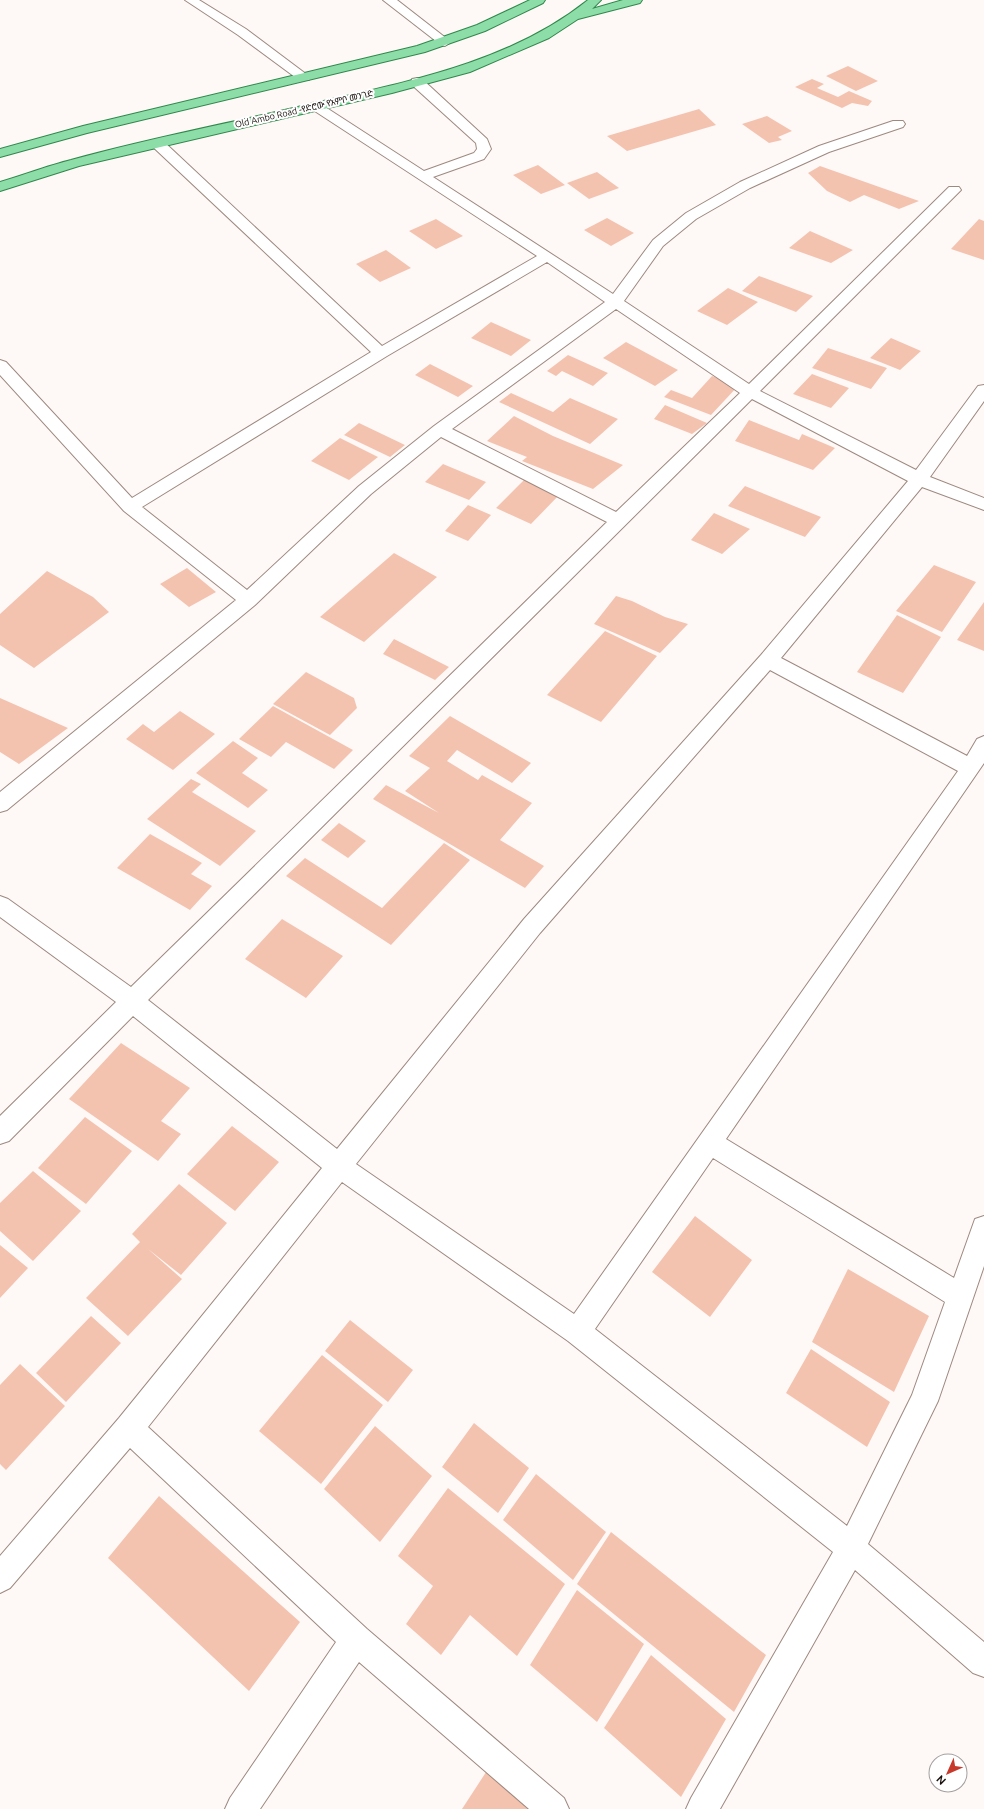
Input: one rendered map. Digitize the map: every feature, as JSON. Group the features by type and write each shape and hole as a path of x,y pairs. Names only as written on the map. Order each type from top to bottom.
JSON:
{"main road":[{"path":"0,153 83,130 304,78 445,42 488,25 539,0"},
{"name":"Old Ambo Road -የድሮው የአምቦ መንገድ","path":"0,187 75,163 466,69 545,35 574,17 595,0"},
{"path":"574,17 636,0"}],"street":[{"path":"192,0 242,32 304,78"},
{"path":"389,0 445,42"},
{"path":"417,82 482,142 484,149 479,156 422,176"},
{"path":"314,106 547,256 750,392 919,479 984,504"},
{"path":"0,804 248,600 365,490 440,430 615,302 658,243 691,216 745,185 817,152 898,124"},
{"path":"158,144 381,352"},
{"path":"0,1133 617,520 750,392 917,224 954,190"},
{"path":"130,507 381,352 547,256"},
{"path":"0,364 26,395 130,507 248,600"},
{"path":"0,1578 129,1428 532,926 768,660 919,479 984,390"},
{"path":"440,430 617,520"},
{"path":"768,660 970,768"},
{"path":"577,1332 970,768 984,744"},
{"path":"0,905 132,1001 339,1166 577,1332 851,1548 984,1662"},
{"path":"710,1143 961,1297"},
{"path":"702,1809 851,1548 924,1401 984,1228"},
{"path":"129,1428 356,1640 552,1809"},
{"path":"242,1809 356,1640"}],"building":[{"path":"848,66 878,81 856,91 826,76"},
{"path":"812,79 824,84 817,88 838,97 849,91 872,101 868,106 852,103 842,108 795,87"},
{"path":"699,109 716,125 627,151 607,136"},
{"path":"767,116 792,131 778,137 782,140 769,143 742,124"},
{"path":"538,165 565,185 541,194 513,175"},
{"path":"820,166 919,201 899,209 864,195 850,202 827,191 808,173"},
{"path":"597,172 619,188 589,199 567,183"},
{"path":"607,218 634,233 611,246 584,230"},
{"path":"436,219 463,236 436,249 409,231"},
{"path":"979,219 984,221 984,260 951,249"},
{"path":"810,231 853,250 831,263 789,248"},
{"path":"386,250 411,268 380,282 356,264"},
{"path":"759,276 813,296 796,312 742,291"},
{"path":"728,288 758,302 727,325 697,311"},
{"path":"491,322 531,340 511,356 471,338"},
{"path":"891,338 921,351 900,370 870,358"},
{"path":"626,342 678,370 655,386 603,358"},
{"path":"828,348 887,368 871,389 812,368"},
{"path":"568,355 608,373 593,386 562,371 556,376 547,371"},
{"path":"430,364 473,386 458,397 415,375"},
{"path":"812,374 849,388 831,408 793,394"},
{"path":"712,376 738,386 711,415 664,397 671,390 692,398"},
{"path":"511,393 553,412 570,398 618,419 590,444 499,402"},
{"path":"665,405 707,423 692,434 654,419"},
{"path":"514,416 553,436 623,465 593,489 522,461 527,457 487,441"},
{"path":"749,420 799,440 802,434 835,448 813,470 735,441"},
{"path":"359,423 405,445 390,457 344,435"},
{"path":"340,438 378,457 349,480 311,461"},
{"path":"443,464 486,482 469,500 425,482"},
{"path":"526,478 561,493 531,524 496,508"},
{"path":"745,486 821,517 805,537 728,506"},
{"path":"468,505 491,515 468,541 445,531"},
{"path":"714,513 750,529 722,554 691,540"},
{"path":"394,553 437,577 364,642 320,617"},
{"path":"934,565 976,582 942,632 896,611"},
{"path":"187,568 216,592 189,607 160,584"},
{"path":"47,571 93,597 109,612 34,668 0,645 0,614"},
{"path":"616,596 632,601 665,617 688,624 660,653 594,624"},
{"path":"984,602 984,651 957,640"},
{"path":"897,615 941,637 903,693 857,672"},
{"path":"605,631 657,656 601,722 547,695"},
{"path":"394,639 449,667 435,680 383,654"},
{"path":"306,672 354,698 357,708 330,735 273,704"},
{"path":"0,698 68,728 19,764 0,752"},
{"path":"273,706 353,750 334,769 286,742 271,757 239,739"},
{"path":"180,711 215,734 173,770 126,739 143,724 154,732"},
{"path":"450,716 531,763 512,783 457,750 447,761 478,780 482,775 532,803 500,840 544,866 525,888 373,799 386,785 439,813 405,791 430,768 409,756"},
{"path":"233,741 258,758 242,773 268,790 248,808 196,773"},
{"path":"191,779 201,784 192,792 256,831 220,866 147,819"},
{"path":"339,823 366,841 348,858 321,840"},
{"path":"150,834 202,863 191,874 212,886 190,910 117,868"},
{"path":"444,843 470,860 391,945 286,876 305,858 382,908"},
{"path":"282,919 343,956 306,998 245,959"},
{"path":"121,1043 190,1088 161,1121 181,1134 158,1161 69,1099"},
{"path":"85,1117 132,1151 86,1204 38,1168"},
{"path":"232,1126 279,1162 235,1211 187,1174"},
{"path":"33,1171 81,1211 33,1261 0,1231 0,1203"},
{"path":"179,1184 227,1223 181,1275 148,1249 182,1279 128,1336 86,1298 140,1242 132,1234"},
{"path":"695,1216 752,1260 710,1317 652,1272"},
{"path":"0,1245 28,1268 0,1298"},
{"path":"848,1269 929,1316 894,1392 812,1342"},
{"path":"91,1316 121,1343 66,1402 36,1373"},
{"path":"350,1320 413,1370 388,1402 325,1351"},
{"path":"811,1349 890,1402 867,1447 786,1393"},
{"path":"322,1355 383,1405 321,1484 259,1431"},
{"path":"20,1364 65,1406 6,1470 0,1464 0,1385"},
{"path":"474,1423 529,1468 498,1513 442,1467"},
{"path":"375,1426 432,1476 380,1542 324,1489"},
{"path":"536,1474 606,1532 573,1580 503,1520"},
{"path":"448,1488 565,1584 517,1656 470,1615 441,1655 406,1624 433,1586 398,1556"},
{"path":"159,1496 300,1622 249,1691 108,1558"},
{"path":"611,1532 766,1655 734,1712 577,1584"},
{"path":"577,1590 644,1644 597,1722 530,1665"},
{"path":"651,1655 726,1719 681,1797 604,1728"},
{"path":"490,1766 537,1809 462,1809"}]}
